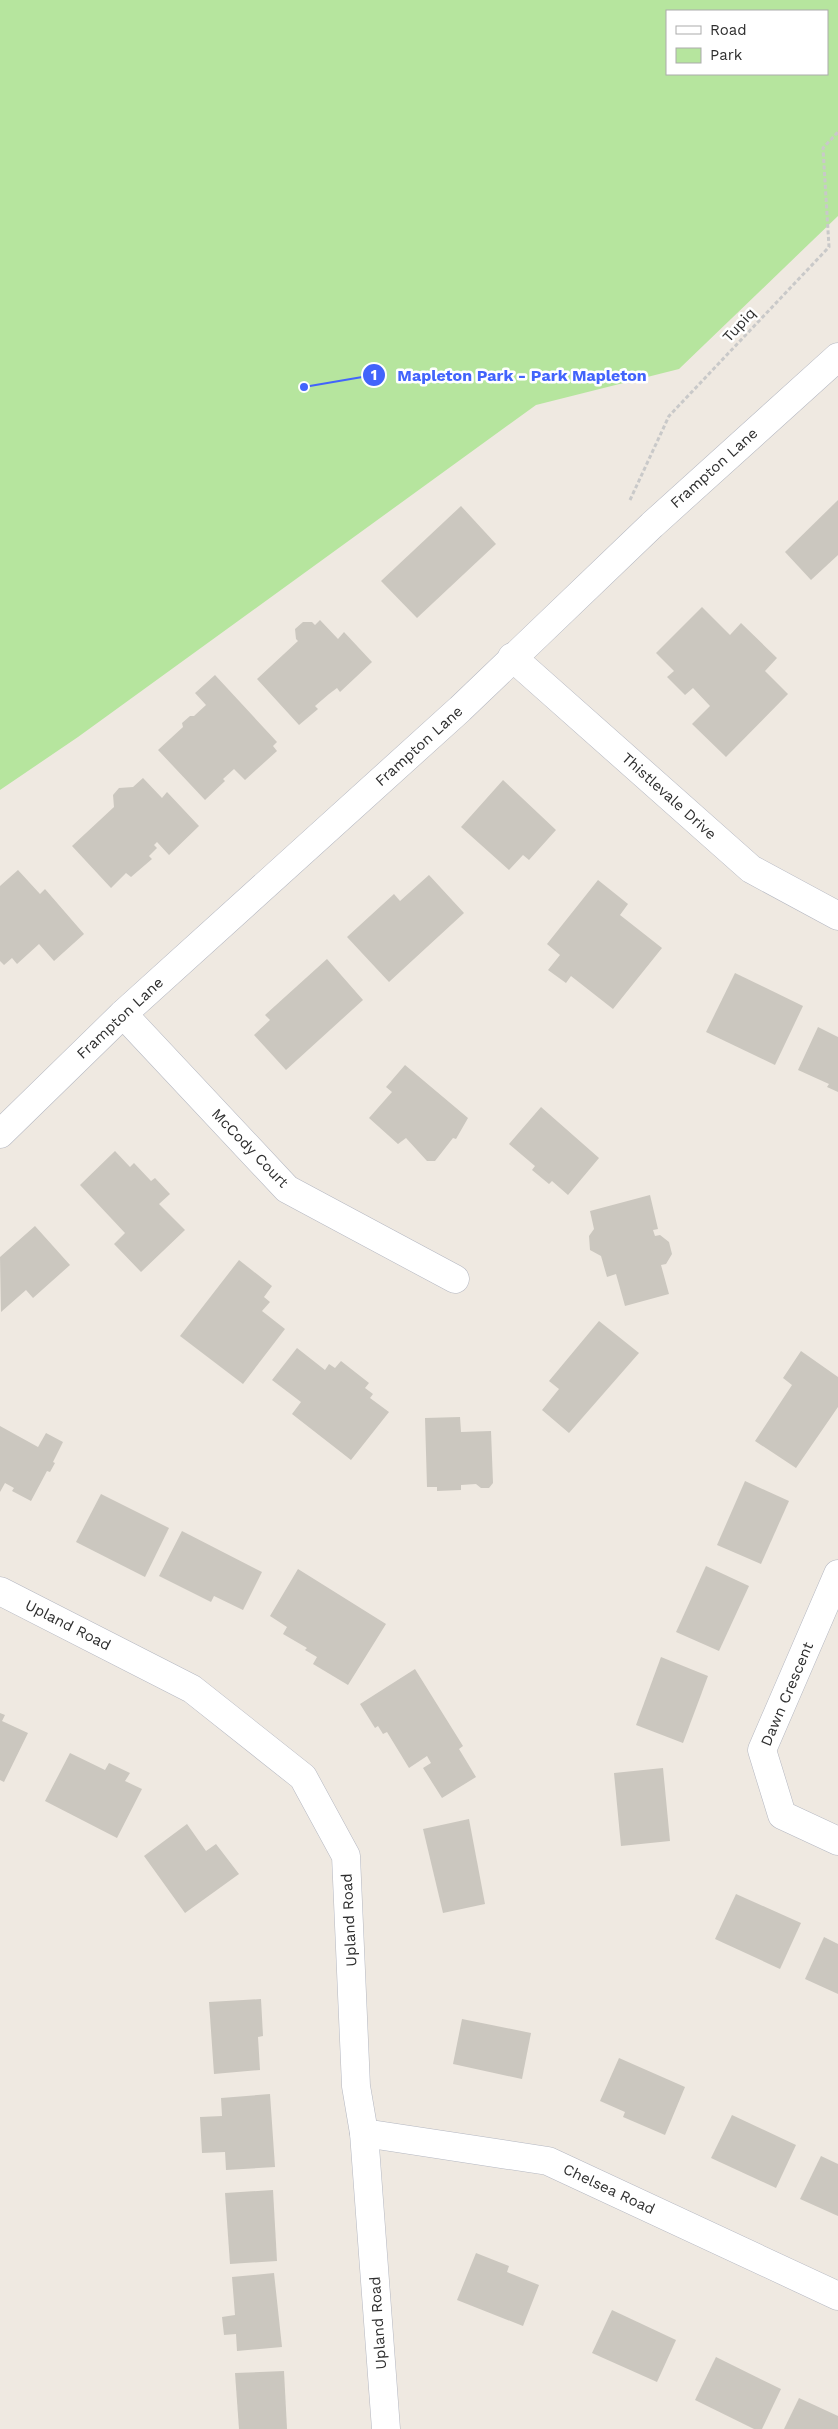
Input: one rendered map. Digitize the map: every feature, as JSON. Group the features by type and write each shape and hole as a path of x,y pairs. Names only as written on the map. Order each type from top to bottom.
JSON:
{"street":[{"name":"Frampton Lane","path":"0,1134 123,1014 460,709 652,524 838,357"},
{"name":"Thistlevale Drive","path":"512,657 752,869 838,916"},
{"name":"McCody Court","path":"123,1014 287,1189 455,1279"},
{"name":"Dawn Crescent","path":"838,1574 762,1750 782,1815 838,1841"},
{"name":"Upland Road","path":"0,1591 192,1689 303,1777 346,1856 356,2086 364,2133 386,2429"},
{"name":"Chelsea Road","path":"364,2133 548,2161 838,2296"}],"path":[{"name":"Tupiq","path":"652,524 630,500 669,416 829,247 822,148 838,132"}],"green space":[{"path":"0,0 838,0 838,216 679,369 536,405 78,737 0,790"}],"building":[{"path":"838,500 838,555 811,580 785,552"},
{"path":"461,506 496,544 417,618 381,581"},
{"path":"702,607 730,635 741,623 777,658 765,671 788,694 726,757 692,724 710,706 693,688 685,695 667,677 674,671 656,653"},
{"path":"320,620 338,639 344,632 372,662 340,692 337,688 315,706 318,709 299,725 257,679 298,641 295,629 303,622 312,622 315,625"},
{"path":"215,675 277,742 273,746 277,751 245,780 234,769 223,779 225,781 205,800 158,750 183,727 182,723 190,716 194,716 206,705 195,693"},
{"path":"143,778 162,798 167,792 199,826 169,855 157,842 154,845 157,848 149,856 152,859 131,877 126,873 111,888 72,846 114,807 113,795 119,788 133,787"},
{"path":"503,780 556,830 529,860 523,855 509,870 461,827"},
{"path":"18,870 40,894 45,889 84,934 54,961 39,944 17,964 12,958 4,965 0,961 0,886"},
{"path":"429,875 464,913 389,982 347,937 394,894 400,901"},
{"path":"598,880 628,904 620,915 662,948 613,1009 571,976 566,983 548,970 560,955 547,944"},
{"path":"327,959 363,1000 286,1070 254,1035 270,1020 265,1015"},
{"path":"735,973 803,1006 775,1065 706,1032"},
{"path":"818,1027 838,1037 838,1092 827,1087 829,1084 798,1070"},
{"path":"405,1065 468,1118 456,1139 453,1138 435,1161 427,1161 406,1138 398,1144 369,1118 392,1092 386,1087"},
{"path":"541,1107 599,1158 568,1195 552,1181 549,1184 532,1170 535,1166 509,1144"},
{"path":"115,1151 130,1167 134,1163 151,1181 155,1178 170,1194 159,1204 185,1230 141,1272 114,1244 125,1233 80,1185"},
{"path":"650,1195 658,1229 653,1230 655,1236 660,1235 669,1242 672,1254 666,1264 661,1265 669,1294 625,1306 616,1274 607,1277 601,1256 590,1250 589,1236 594,1229 590,1211"},
{"path":"35,1226 70,1265 33,1298 26,1290 1,1312 0,1257"},
{"path":"239,1260 272,1286 264,1297 270,1302 262,1311 285,1329 243,1384 180,1336"},
{"path":"599,1321 639,1353 569,1433 542,1410 559,1389 549,1381"},
{"path":"297,1348 325,1370 329,1364 335,1368 341,1361 369,1383 365,1388 373,1394 370,1398 389,1412 351,1460 292,1414 301,1402 272,1380"},
{"path":"801,1351 838,1377 838,1407 796,1468 755,1441 792,1385 783,1378"},
{"path":"460,1417 461,1432 491,1431 493,1483 489,1488 481,1488 476,1484 461,1485 461,1490 437,1491 437,1487 427,1487 425,1418"},
{"path":"0,1426 38,1447 46,1433 63,1442 53,1462 55,1463 50,1472 47,1471 31,1501 12,1491 14,1488 5,1483 0,1492"},
{"path":"745,1481 789,1501 761,1564 717,1545"},
{"path":"101,1494 169,1528 145,1577 76,1542"},
{"path":"182,1531 262,1572 243,1610 214,1596 211,1602 159,1576"},
{"path":"706,1566 749,1586 719,1651 676,1632"},
{"path":"298,1569 386,1624 348,1685 313,1664 317,1657 305,1650 307,1648 283,1634 287,1627 270,1616"},
{"path":"661,1657 708,1676 683,1743 636,1725"},
{"path":"415,1669 463,1746 459,1749 476,1777 442,1798 423,1768 431,1763 427,1756 409,1768 387,1732 383,1734 378,1726 375,1728 360,1704"},
{"path":"0,1713 5,1715 2,1721 28,1733 4,1782 0,1780"},
{"path":"70,1753 105,1770 109,1763 130,1773 125,1781 142,1789 117,1838 45,1801"},
{"path":"663,1768 670,1841 621,1846 614,1773"},
{"path":"469,1819 485,1904 443,1913 423,1829"},
{"path":"187,1824 206,1851 216,1844 239,1874 185,1913 144,1856"},
{"path":"736,1894 801,1923 780,1969 715,1939"},
{"path":"824,1937 838,1944 838,1994 805,1979"},
{"path":"261,1999 263,2036 258,2037 260,2070 214,2074 209,2002"},
{"path":"462,2019 531,2033 522,2079 453,2064"},
{"path":"619,2058 685,2087 665,2135 623,2117 625,2112 600,2101"},
{"path":"270,2094 275,2167 226,2170 225,2152 202,2153 200,2117 222,2116 221,2098"},
{"path":"732,2115 796,2145 776,2188 711,2158"},
{"path":"821,2156 838,2164 838,2216 800,2199"},
{"path":"273,2190 277,2261 230,2264 225,2193"},
{"path":"476,2253 509,2266 507,2272 539,2285 523,2326 457,2300"},
{"path":"274,2273 282,2347 237,2351 236,2334 224,2335 222,2317 235,2315 232,2277"},
{"path":"612,2310 676,2340 657,2382 592,2353"},
{"path":"716,2357 781,2389 762,2429 754,2429 695,2400"},
{"path":"284,2371 287,2429 239,2429 235,2373"},
{"path":"799,2398 838,2416 838,2429 784,2429"}],"place":[{"name":"Mapleton Park - Park Mapleton","path":"304,387"}]}
